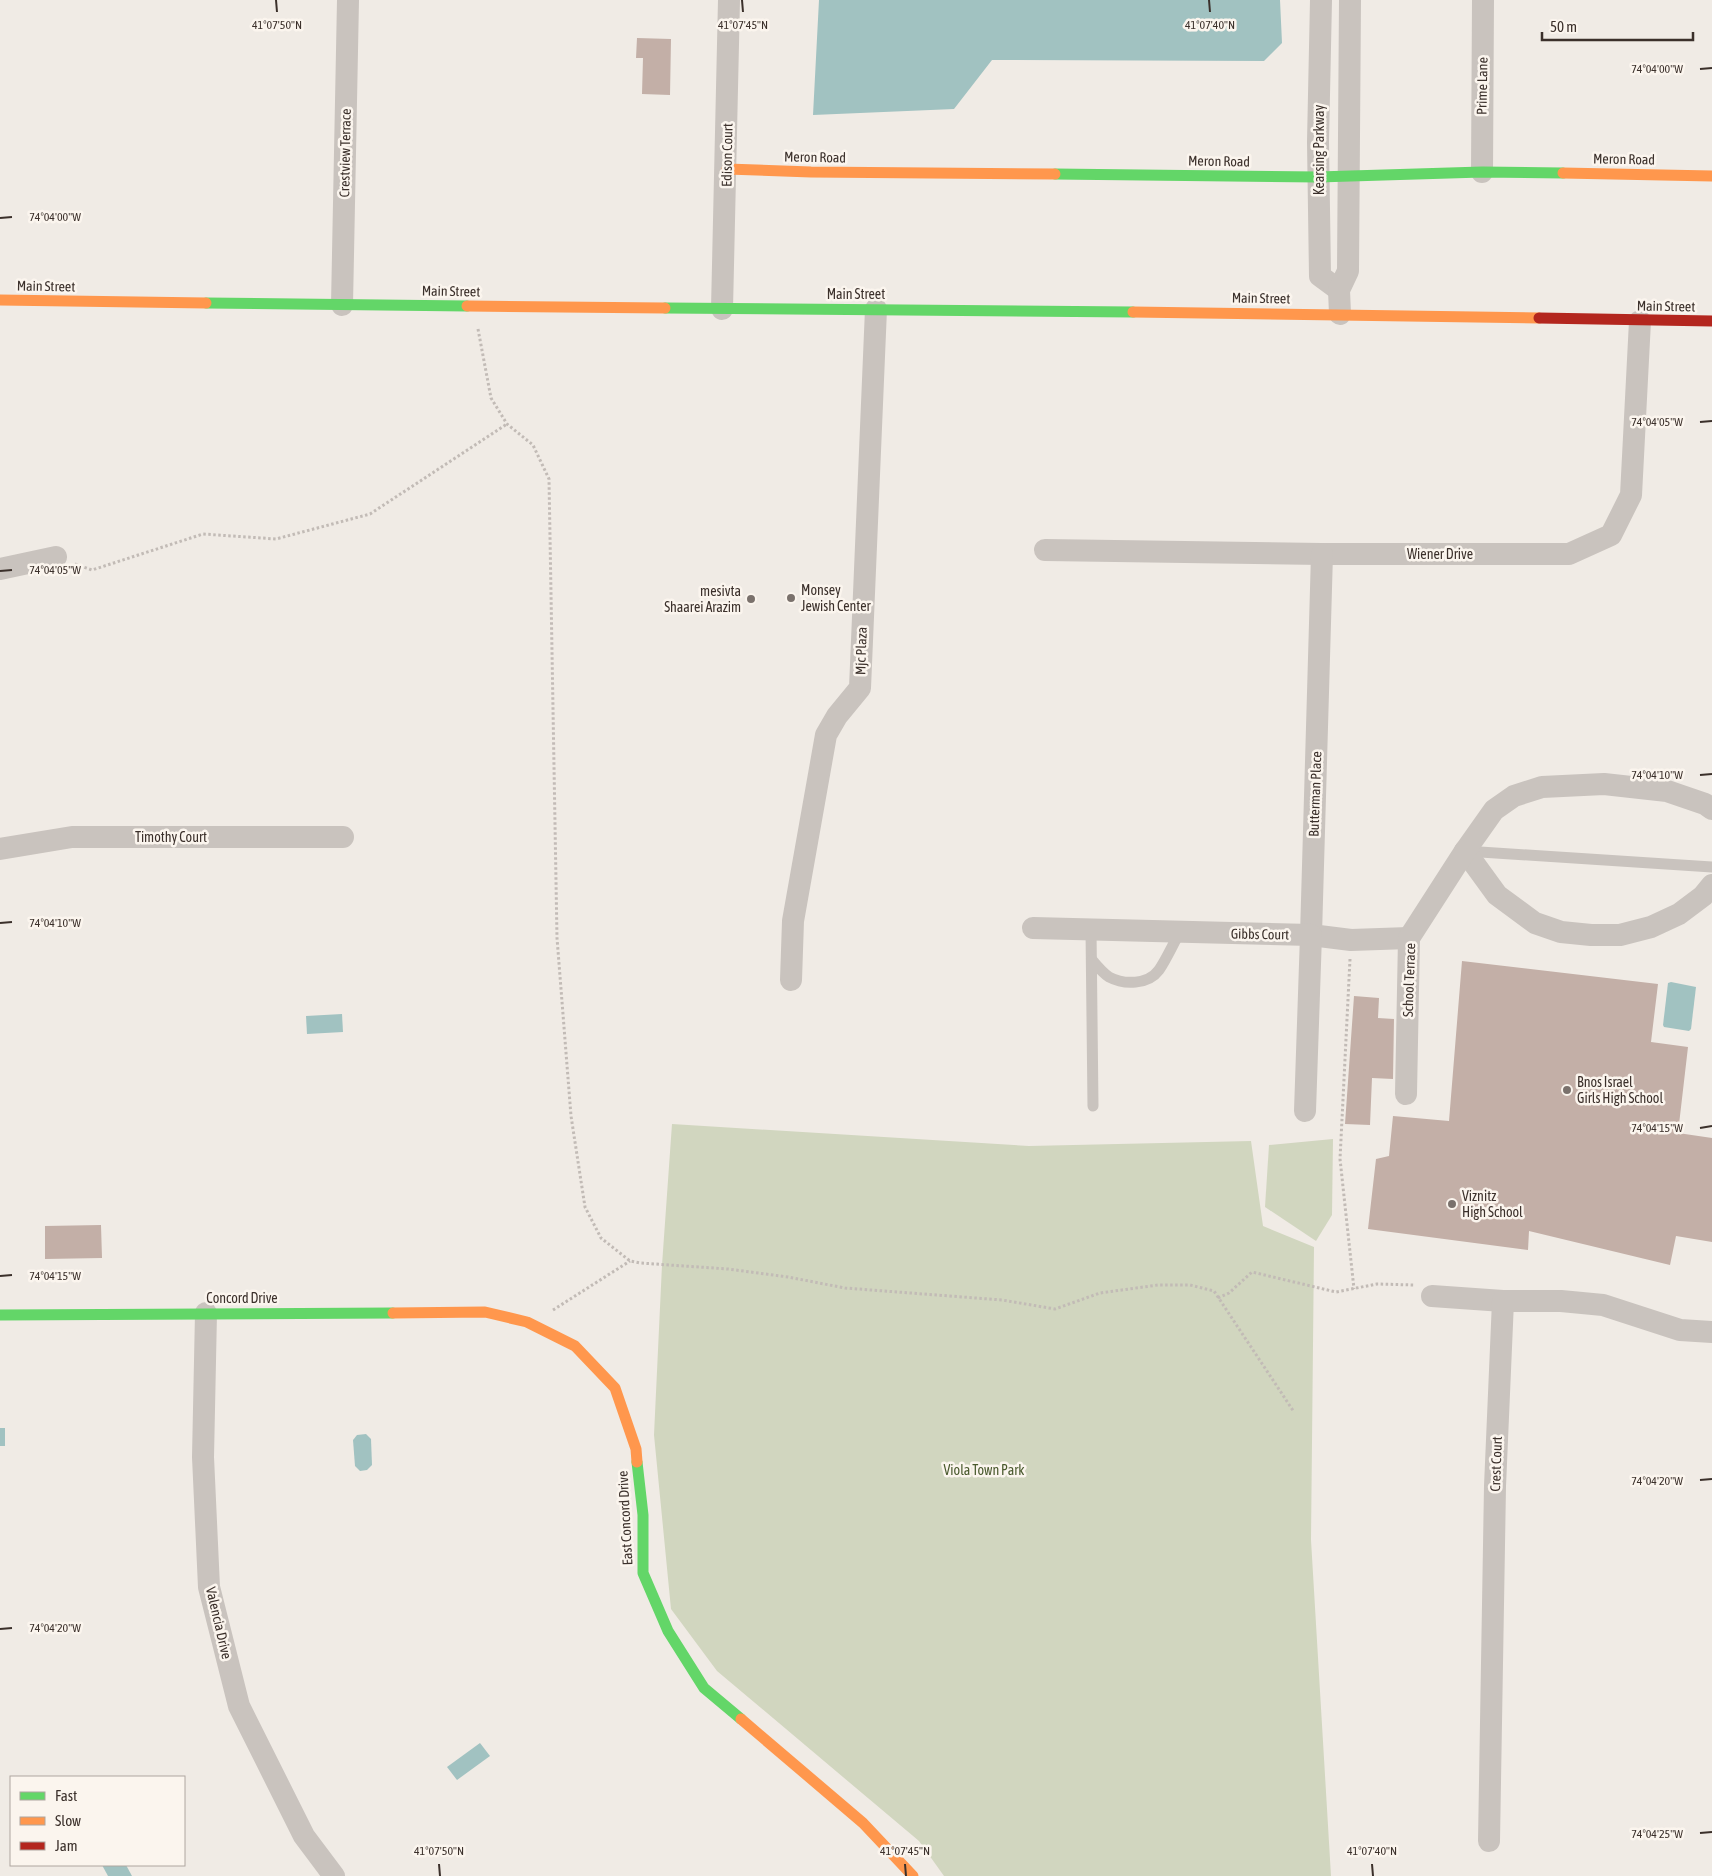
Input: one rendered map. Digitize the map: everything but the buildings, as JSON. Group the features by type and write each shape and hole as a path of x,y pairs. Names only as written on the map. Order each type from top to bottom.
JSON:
{"street":[{"name":"Crestview Terrace","path":"342,305 348,0"},
{"name":"Edison Court","path":"722,309 727,169 729,0"},
{"name":"Kearsing Parkway","path":"1320,0 1318,177 1320,276 1339,290"},
{"name":"Kearsing Parkway","path":"1340,314 1339,290 1348,271 1350,0"},
{"name":"Prime Lane","path":"1482,172 1483,0"},
{"name":"Meron Road","path":"727,169 811,172 1318,177 1482,172 1712,176"},
{"name":"Main Street","path":"0,300 1340,314 1712,321"},
{"name":"Mjc Plaza","path":"791,980 793,921 826,735 837,716 860,688 876,309"},
{"name":"Wiener Drive","path":"1045,550 1322,554 1569,554 1611,535 1631,495 1640,321"},
{"name":"Butterman Place","path":"1311,935 1322,554"},
{"path":"0,569 56,557"},
{"name":"School Terrace","path":"1406,1094 1409,938 1494,810 1514,796 1542,787 1604,784 1667,791 1705,804 1712,809"},
{"name":"Timothy Court","path":"0,849 72,837 343,837"},
{"path":"1465,851 1497,896 1535,923 1561,932 1620,935 1651,927 1679,914 1703,896 1712,885"},
{"name":"Gibbs Court","path":"1033,928 1311,935"},
{"path":"1305,1112 1311,935 1351,940 1409,938"},
{"path":"1432,1296 1503,1301 1561,1301 1603,1305 1680,1330 1712,1332"},
{"name":"Crest Court","path":"1489,1841 1495,1486 1503,1301"},
{"name":"East Concord Drive","path":"485,1312 527,1322 575,1346 615,1388 636,1449 643,1515 643,1573 668,1631 704,1688 863,1823 913,1876"},
{"name":"Concord Drive","path":"0,1315 485,1312"},
{"name":"Valencia Drive","path":"206,1313 203,1457 209,1587 239,1706 304,1836 334,1876"}],"lane":[{"path":"1465,851 1712,867"},
{"path":"1091,930 1093,1106"},
{"path":"1092,960 1108,976 1121,982 1133,983 1148,979 1158,971 1180,932"}],"path":[{"path":"478,326 491,398 507,424 533,445 549,479 557,938 571,1116 585,1208 601,1238 630,1261 640,1263 788,1277 845,1288 1002,1300 1054,1309 1100,1293 1158,1285 1190,1285 1214,1291 1294,1412"},
{"path":"56,557 92,570 203,534 276,539 370,514 507,424"},
{"path":"1351,940 1340,1159 1354,1289"},
{"path":"542,1330 553,1310 630,1261"},
{"path":"1218,1298 1230,1293 1252,1272 1336,1292 1377,1284 1412,1284 1432,1296"}],"green space":[{"name":"Viola Town Park","path":"672,1124 1029,1146 1251,1141 1263,1226 1314,1247 1311,1540 1331,1876 944,1876 919,1841 717,1671 671,1609 654,1435 662,1265"},
{"path":"1333,1139 1332,1215 1316,1241 1265,1207 1269,1145"}],"water":[{"path":"819,0 1280,0 1282,43 1264,61 992,60 954,109 813,115"},
{"path":"1668,983 1696,987 1691,1029 1689,1031 1664,1027 1663,1025"},
{"path":"342,1014 343,1032 307,1034 306,1016"},
{"path":"0,1428 5,1428 5,1446 0,1446"},
{"path":"366,1434 371,1439 372,1465 367,1470 360,1471 355,1466 353,1440 357,1435"},
{"path":"480,1743 490,1756 457,1780 447,1767"},
{"path":"103,1866 127,1866 132,1876 108,1876"}],"traffic: fast":[{"path":"1055,174 1318,177 1482,172 1563,173"},
{"path":"206,303 467,306"},
{"path":"665,308 1133,312"},
{"path":"0,1315 393,1313"},
{"path":"637,1462 643,1515 643,1573 668,1631 704,1688 741,1719"}],"traffic: slow":[{"path":"727,169 811,172 1055,174"},
{"path":"1563,173 1712,176"},
{"path":"0,300 206,303"},
{"path":"467,306 665,308"},
{"path":"1133,312 1539,318"},
{"path":"393,1313 485,1312 527,1322 575,1346 615,1388 636,1449 637,1462"},
{"path":"741,1719 863,1823 913,1876"}],"traffic: jam":[{"path":"1539,318 1712,321"}],"place":[{"name":"Monsey Jewish Center","path":"791,598"},
{"name":"mesivta Shaarei Arazim","path":"751,599"},
{"name":"Bnos Israel Girls High School","path":"1567,1090"},
{"name":"Viznitz High School","path":"1452,1204"}]}
